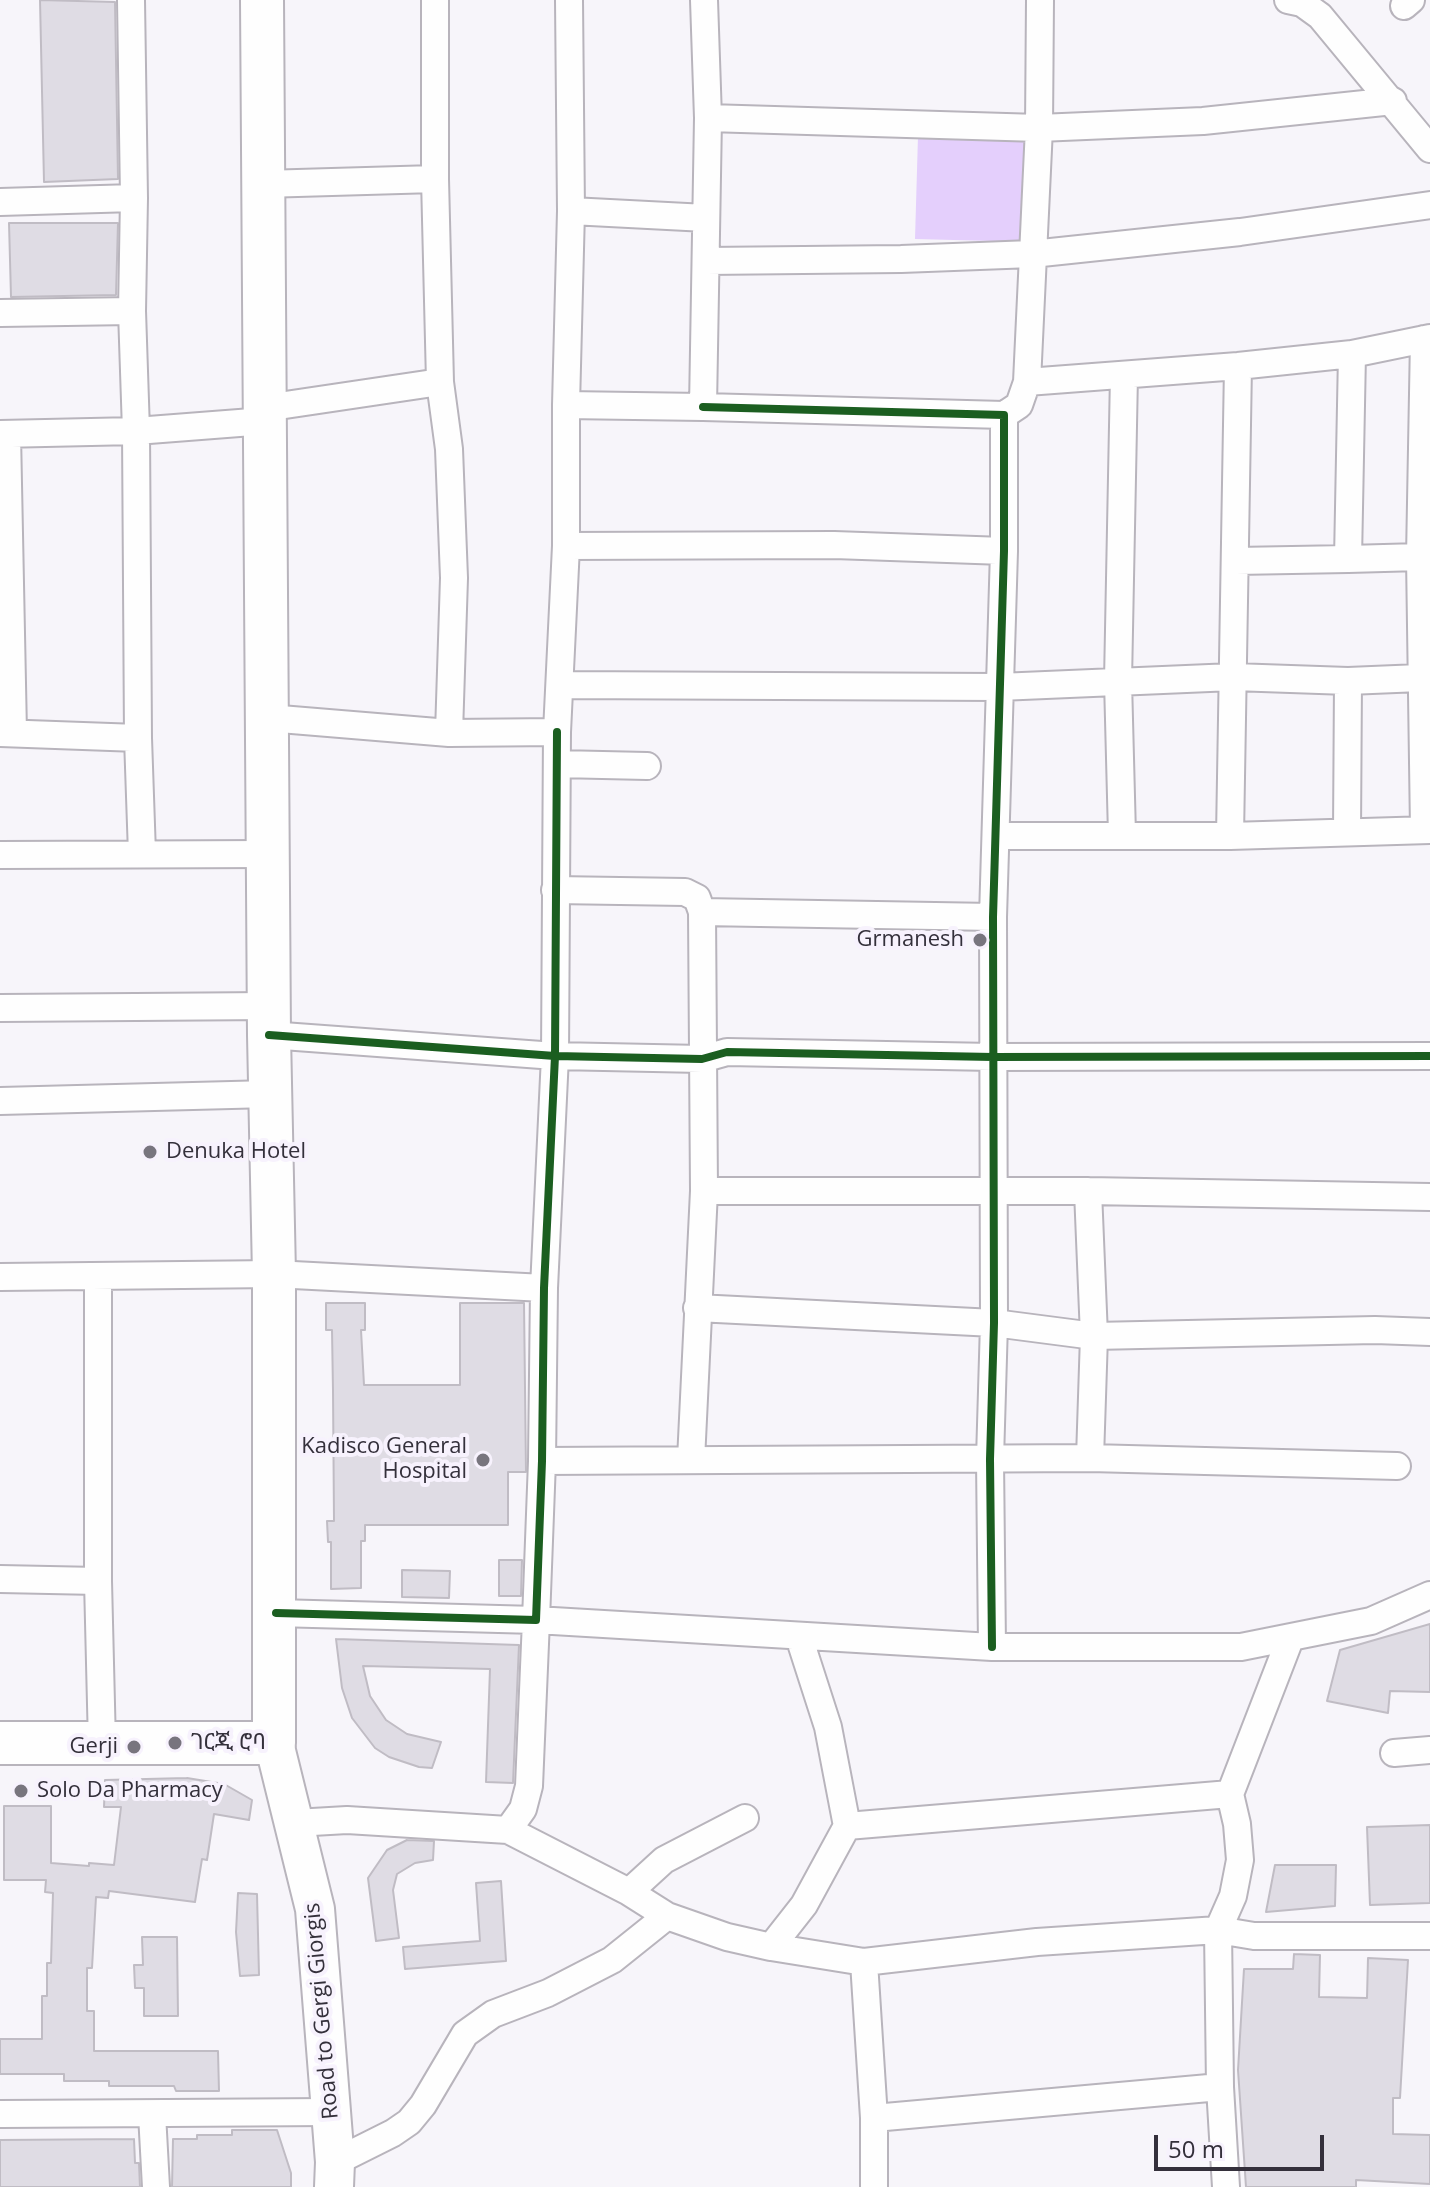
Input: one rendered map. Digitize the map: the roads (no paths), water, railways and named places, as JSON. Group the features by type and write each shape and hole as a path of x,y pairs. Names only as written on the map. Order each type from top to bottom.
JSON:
{"main road":[{"path":"0,1743 274,1743 274,1274 269,1020 262,0"},
{"name":"Road to Gergi Giorgis","path":"274,1743 315,1909 335,2174"}],"street":[{"path":"131,0 132,311 142,854"},
{"path":"435,0 440,382 449,449 454,578 449,733"},
{"path":"508,1830 523,1809 529,1786 542,1461 544,1288 555,1056 557,732 566,546 571,211 569,0"},
{"path":"703,407 708,118 704,0"},
{"path":"566,405 1004,415 1019,405 1027,382 1039,128 1040,0"},
{"path":"1288,0 1302,3 1320,16 1430,149"},
{"path":"708,118 1039,128 1203,121 1393,101"},
{"path":"263,184 435,179"},
{"path":"0,202 134,198"},
{"path":"706,261 1032,254 1212,236 1430,205"},
{"path":"571,211 706,218"},
{"path":"0,313 132,311"},
{"path":"996,836 1230,836 1427,830 1420,678 1420,557 1427,338 1352,354 1027,382"},
{"path":"1348,559 1352,354"},
{"path":"1230,836 1238,366"},
{"path":"1122,835 1118,681 1124,375"},
{"path":"138,738 7,733 3,434 136,431 265,415 440,382"},
{"path":"992,1647 993,917 1004,551 1004,415"},
{"path":"566,546 834,545 1004,551"},
{"path":"1236,561 1420,557"},
{"path":"560,685 999,687 1233,677 1348,681 1420,678"},
{"path":"1347,832 1348,681"},
{"path":"268,718 449,733 557,732"},
{"path":"558,764 647,766"},
{"path":"0,855 269,854"},
{"path":"555,890 685,892 697,898 702,912 704,1191 691,1460"},
{"path":"702,912 993,917"},
{"path":"0,1008 269,1020 555,1056 702,1059 727,1052 993,1057 1430,1056"},
{"path":"0,1101 270,1094"},
{"path":"704,1191 1088,1191 1430,1197"},
{"path":"1088,1191 1094,1336 1090,1458"},
{"path":"0,1277 274,1274 544,1288"},
{"path":"98,1276 98,1581 102,1745"},
{"path":"697,1308 994,1323 1094,1336 1375,1330 1430,1332"},
{"path":"542,1461 1090,1458 1397,1466"},
{"path":"0,1579 98,1581"},
{"path":"276,1613 536,1620 992,1647 1241,1647 1371,1621 1430,1595"},
{"path":"771,1947 804,1905 847,1826 828,1727 799,1637"},
{"path":"1226,2187 1220,2087 1218,1930 1233,1896 1240,1860 1237,1824 1230,1794 1290,1639"},
{"path":"1394,1753 1430,1750"},
{"path":"847,1826 1230,1794"},
{"path":"629,1892 664,1860 745,1818"},
{"path":"295,1823 347,1820 508,1830 629,1892 667,1916 727,1937 864,1962 1037,1942 1218,1930 1254,1936 1430,1936"},
{"path":"335,2174 409,2122 423,2105 465,2034 493,2014 548,1993 612,1960 667,1916"},
{"path":"864,1962 874,2118 874,2187"},
{"path":"874,2118 1220,2087"},
{"path":"0,2114 331,2112"},
{"path":"152,2114 156,2187"}],"place":[{"name":"Grmanesh","path":"980,940"},
{"name":"Denuka Hotel","path":"150,1152"},
{"name":"Kadisco General Hospital","path":"483,1460"},
{"name":"ገርጂ ሮባ","path":"175,1743"},
{"name":"Gerji","path":"134,1747"},
{"name":"Solo Da Pharmacy","path":"21,1791"}]}
